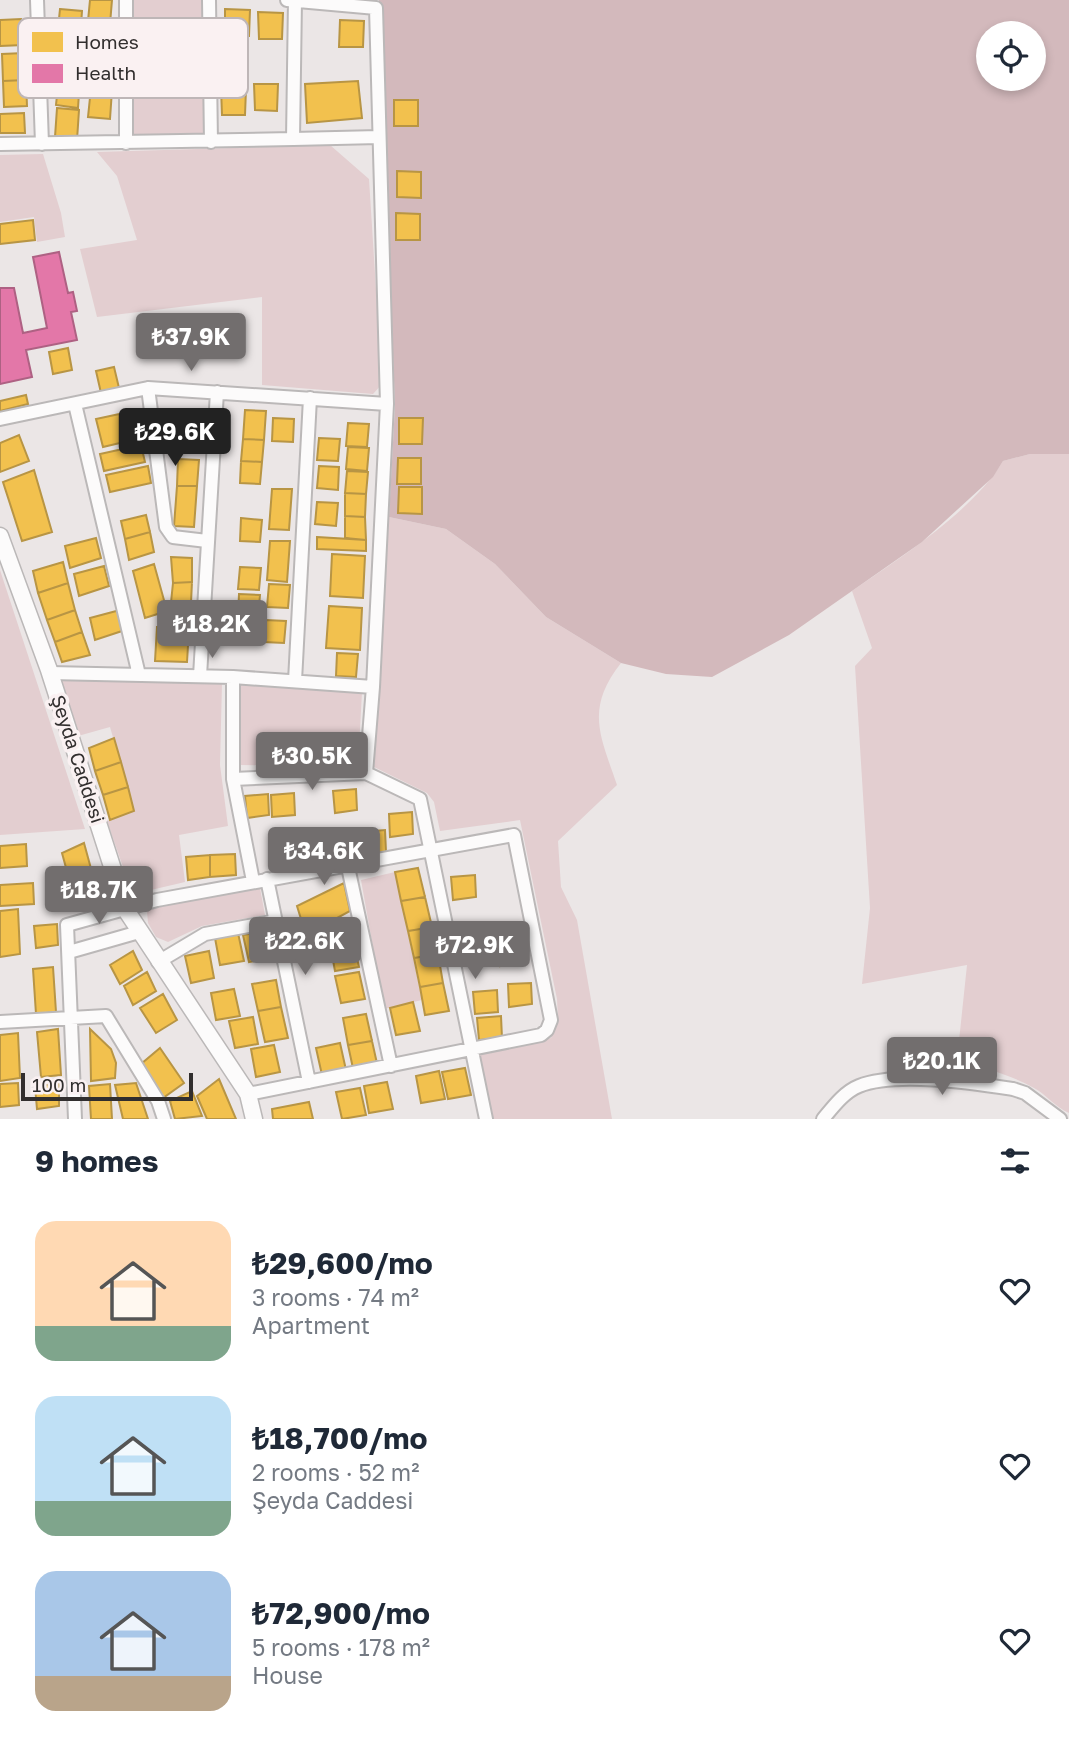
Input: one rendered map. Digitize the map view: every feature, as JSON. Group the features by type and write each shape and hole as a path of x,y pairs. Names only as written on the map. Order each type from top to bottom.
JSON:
{"main road":[{"name":"Şeyda Caddesi","path":"0,536 50,673 126,910 248,1094 254,1119"}],"street":[{"path":"37,0 38,18"},
{"path":"126,0 126,18"},
{"path":"209,0 209,18"},
{"path":"287,0 376,4 387,404 373,687 366,773"},
{"path":"293,139 295,0"},
{"path":"40,98 42,144"},
{"path":"127,98 127,143"},
{"path":"210,98 211,142"},
{"path":"0,144 379,137"},
{"path":"0,419 148,388 387,404"},
{"path":"148,388 166,527 173,537 207,541"},
{"path":"200,676 217,392"},
{"path":"295,681 310,398"},
{"path":"75,404 139,675"},
{"path":"50,673 233,677 373,687"},
{"path":"233,677 233,779 253,881"},
{"path":"233,779 366,773 421,799 486,1119"},
{"path":"75,1119 68,925 157,900 514,835 550,1025 541,1035 248,1094"},
{"path":"348,867 391,1066"},
{"path":"267,879 309,1082"},
{"path":"158,962 205,934 276,921"},
{"path":"69,952 139,932"},
{"path":"0,1022 106,1016 158,1101 164,1119"},
{"path":"823,1119 842,1098 859,1086 914,1080 1013,1089 1026,1093 1060,1119"}],"shaded area":[{"path":"126,0 209,0 209,18 126,18"},
{"path":"379,0 1069,0 1069,454 1030,454 1003,461 993,477 922,542 789,635 712,677 666,674 621,663 546,617 495,564 446,529 389,517 395,406"},
{"path":"126,98 210,98 211,142 126,143"},
{"path":"330,145 369,179 382,384 373,394 262,385 262,297 97,317 80,249 137,240 117,176 97,152"},
{"path":"43,154 61,213 65,237 37,242 34,217 0,222 0,155"},
{"path":"1030,454 1069,454 1069,1113 1025,1083 957,1060 967,965 862,984 870,908 855,666 872,648 852,591 913,549 955,515 990,480 1003,461"},
{"path":"389,517 446,529 495,564 546,617 621,663 610,679 599,709 601,737 617,785 558,841 561,887 577,920 612,1119 491,1119 476,1055 551,1038 558,1019 557,999 520,820 440,831 434,802 427,793 374,767"},
{"path":"0,570 85,829 0,835"},
{"path":"59,678 222,683 220,765 228,826 179,835 185,882 138,893 131,890 107,821 134,810 110,727 78,736"},
{"path":"239,684 362,692 358,766 240,765"},
{"path":"395,872 422,1000 384,1009 361,880"},
{"path":"260,888 265,915 202,926 168,942 156,937 148,923 147,910 156,905"}],"building: Homes":[{"path":"90,0 112,0 110,18 88,18"},
{"path":"60,9 82,11 82,18 59,18"},
{"path":"225,9 250,10 249,36 248,18 225,18"},
{"path":"258,12 283,13 282,39 259,39"},
{"path":"18,19 18,45 0,46 0,20"},
{"path":"340,20 364,21 363,47 339,47"},
{"path":"18,53 18,80 3,81 2,54"},
{"path":"18,80 18,98 27,98 27,106 4,107 3,81"},
{"path":"358,81 362,118 307,123 305,84"},
{"path":"254,84 278,84 277,111 255,110"},
{"path":"57,98 79,98 78,108 56,105"},
{"path":"90,98 111,98 110,119 88,117"},
{"path":"221,98 246,98 245,115 222,115"},
{"path":"394,100 418,100 418,126 394,126"},
{"path":"57,108 79,110 77,140 55,137"},
{"path":"24,113 25,133 0,133 0,114"},
{"path":"397,171 421,172 421,198 397,197"},
{"path":"396,213 420,214 420,240 396,240"},
{"path":"33,220 35,240 0,244 0,224"},
{"path":"68,348 72,370 53,374 49,352"},
{"path":"114,367 119,388 101,393 96,371"},
{"path":"26,395 28,404 0,411 0,401"},
{"path":"138,410 141,438 103,447 96,419"},
{"path":"245,410 266,411 264,440 243,439"},
{"path":"273,418 294,419 293,442 272,441"},
{"path":"399,418 423,418 422,444 399,444"},
{"path":"348,423 369,424 367,447 346,446"},
{"path":"19,435 29,461 0,472 0,443"},
{"path":"319,438 340,439 338,461 317,460"},
{"path":"243,439 264,440 262,462 241,461"},
{"path":"141,445 145,462 104,471 100,454"},
{"path":"348,447 369,448 367,471 346,469"},
{"path":"398,458 421,458 421,484 397,484"},
{"path":"178,459 199,460 197,486 177,486"},
{"path":"241,461 262,462 260,484 240,483"},
{"path":"148,466 151,483 110,492 106,475"},
{"path":"319,466 339,467 338,490 317,488"},
{"path":"34,470 52,532 22,541 3,482"},
{"path":"347,471 368,472 366,494 345,493"},
{"path":"177,486 197,486 194,527 174,526"},
{"path":"399,487 422,487 422,514 398,513"},
{"path":"272,489 292,489 289,530 269,529"},
{"path":"345,493 366,494 365,517 345,516"},
{"path":"317,502 338,503 336,526 315,524"},
{"path":"146,515 150,532 125,539 121,521"},
{"path":"345,516 365,517 366,540 345,538"},
{"path":"241,518 262,520 260,542 240,541"},
{"path":"150,532 154,552 129,560 125,539"},
{"path":"317,537 366,540 366,551 317,549"},
{"path":"96,538 101,558 70,568 65,546"},
{"path":"270,541 290,541 287,582 267,580"},
{"path":"332,554 365,556 363,598 330,596"},
{"path":"171,557 192,558 192,582 173,583"},
{"path":"63,562 68,583 38,593 33,571"},
{"path":"154,564 167,611 145,618 133,571"},
{"path":"104,566 109,586 79,596 74,574"},
{"path":"240,567 261,568 259,590 238,589"},
{"path":"192,582 190,623 169,622 173,583"},
{"path":"68,583 75,610 47,620 38,593"},
{"path":"269,584 290,585 288,608 267,607"},
{"path":"239,594 260,595 258,617 238,616"},
{"path":"329,606 362,608 360,650 326,648"},
{"path":"75,610 82,632 55,642 47,620"},
{"path":"120,610 125,630 95,640 90,618"},
{"path":"265,620 286,621 284,643 264,642"},
{"path":"239,622 260,623 258,645 237,644"},
{"path":"157,627 189,629 187,662 155,661"},
{"path":"82,632 90,655 62,662 55,642"},
{"path":"337,653 358,654 356,677 336,676"},
{"path":"114,738 121,762 95,771 89,748"},
{"path":"121,762 128,787 103,795 95,771"},
{"path":"128,787 134,811 110,820 103,795"},
{"path":"356,789 357,810 335,813 333,791"},
{"path":"294,793 295,815 272,817 271,795"},
{"path":"268,794 269,815 247,818 245,796"},
{"path":"412,812 413,834 390,837 389,814"},
{"path":"385,830 386,852 364,855 362,832"},
{"path":"337,834 338,855 315,858 314,835"},
{"path":"84,843 93,876 71,886 62,853"},
{"path":"26,844 27,866 0,868 0,846"},
{"path":"235,854 236,875 210,877 210,855"},
{"path":"210,855 210,877 188,880 186,857"},
{"path":"418,868 425,897 401,901 395,872"},
{"path":"475,875 476,897 453,900 451,877"},
{"path":"33,883 34,904 0,906 0,885"},
{"path":"344,883 350,911 306,935 297,906"},
{"path":"425,897 432,927 408,931 401,901"},
{"path":"18,909 20,954 0,957 0,911"},
{"path":"57,924 58,945 36,948 34,926"},
{"path":"432,927 438,954 414,958 408,931"},
{"path":"266,931 272,958 249,962 243,935"},
{"path":"238,933 244,961 220,965 215,938"},
{"path":"353,940 359,967 335,971 330,944"},
{"path":"522,942 523,963 500,966 499,943"},
{"path":"133,951 142,970 120,984 110,965"},
{"path":"209,951 214,978 191,983 185,956"},
{"path":"438,954 443,983 420,987 414,958"},
{"path":"53,967 56,1012 36,1014 33,969"},
{"path":"147,972 156,991 133,1005 124,986"},
{"path":"359,972 365,999 341,1003 335,976"},
{"path":"276,980 281,1007 258,1011 252,984"},
{"path":"443,983 449,1011 425,1015 420,987"},
{"path":"531,983 532,1004 509,1007 508,984"},
{"path":"234,989 240,1016 216,1020 211,993"},
{"path":"497,990 498,1012 475,1014 473,992"},
{"path":"163,994 177,1020 156,1033 140,1008"},
{"path":"413,1002 420,1031 396,1035 390,1008"},
{"path":"281,1007 288,1038 265,1042 258,1011"},
{"path":"366,1014 372,1041 348,1045 343,1018"},
{"path":"501,1016 502,1038 479,1040 477,1018"},
{"path":"253,1017 258,1044 235,1048 229,1021"},
{"path":"58,1029 61,1075 41,1077 37,1032"},
{"path":"90,1029 111,1049 116,1063 115,1078 91,1081"},
{"path":"18,1033 20,1078 0,1081 0,1035"},
{"path":"372,1041 378,1068 354,1073 348,1045"},
{"path":"340,1043 346,1070 322,1075 316,1048"},
{"path":"274,1045 280,1072 256,1077 251,1049"},
{"path":"160,1048 184,1083 163,1098 141,1064"},
{"path":"465,1068 471,1095 448,1099 442,1072"},
{"path":"439,1071 445,1099 421,1103 416,1076"},
{"path":"219,1079 236,1119 207,1119 197,1096"},
{"path":"387,1082 393,1109 369,1113 364,1086"},
{"path":"18,1083 19,1105 0,1107 0,1084"},
{"path":"136,1083 148,1119 123,1119 115,1085"},
{"path":"59,1084 59,1106 37,1109 35,1086"},
{"path":"110,1084 112,1119 91,1119 89,1086"},
{"path":"360,1088 366,1115 342,1119 336,1092"},
{"path":"192,1091 202,1116 175,1119 170,1101"},
{"path":"309,1102 313,1119 273,1119 272,1109"}],"building: Health":[{"path":"59,252 68,293 73,292 77,311 71,312 77,340 26,350 32,377 0,384 0,288 14,288 23,333 47,328 33,257"}]}
